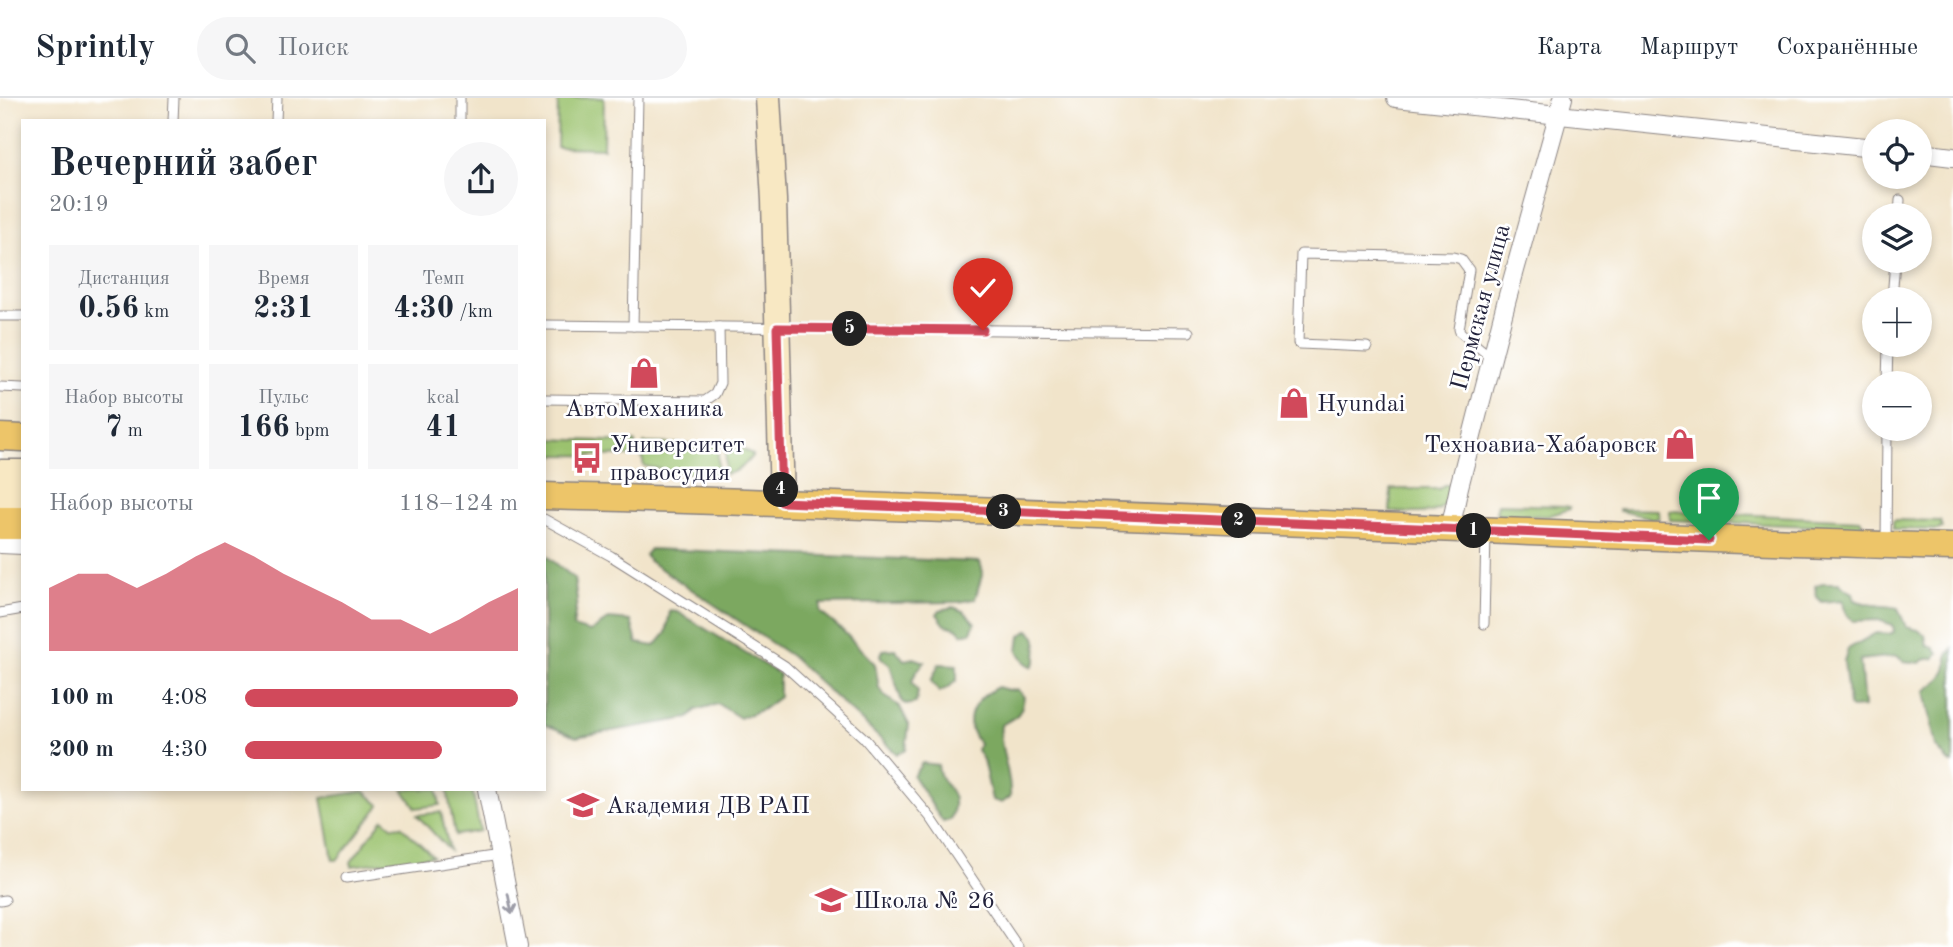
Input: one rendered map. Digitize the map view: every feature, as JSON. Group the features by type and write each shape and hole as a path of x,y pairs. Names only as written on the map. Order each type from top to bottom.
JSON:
{"highway":[{"path":"0,523 21,523"}],"main road":[{"path":"0,437 21,438"},
{"path":"546,496 782,502 1450,530 1953,547"}],"street":[{"path":"768,98 774,200 782,502"},
{"path":"1396,98 1560,106 1862,146"},
{"name":"Пермская улица","path":"1450,530 1458,487 1560,106"},
{"path":"1932,154 1953,157"},
{"path":"0,472 21,472"},
{"path":"0,495 21,496"},
{"path":"0,544 21,545"},
{"path":"487,791 518,947"}],"lane":[{"path":"173,119 174,98"},
{"path":"276,119 277,98"},
{"path":"460,98 460,119"},
{"path":"634,326 638,98"},
{"path":"1367,347 1298,343 1301,254 1453,257 1461,260 1469,270 1459,329 1492,358"},
{"path":"0,316 21,316"},
{"path":"546,325 1189,332"},
{"path":"546,398 705,401 715,394 720,383 719,327"},
{"path":"0,387 21,388"},
{"path":"1886,545 1887,441"},
{"path":"546,520 611,556 785,666 864,738 931,818 1018,947"},
{"path":"1483,624 1486,531"},
{"path":"0,613 21,609"},
{"path":"346,878 500,855"}],"green space":[{"path":"558,98 604,98 603,148 557,147"},
{"path":"546,439 635,442 636,456 546,453"},
{"path":"644,443 718,445 718,475 675,472 644,466"},
{"path":"733,443 753,455 741,468 725,474 726,452"},
{"path":"1444,485 1452,487 1441,508 1424,513 1390,512 1391,489 1439,489"},
{"path":"1498,504 1565,506 1570,509 1548,516 1501,515 1496,512"},
{"path":"1619,509 1658,510 1659,518 1649,520 1649,517"},
{"path":"1670,511 1862,522 1859,528 1670,520"},
{"path":"1895,520 1940,521 1942,528 1895,529"},
{"path":"650,549 980,562 983,572 975,599 959,602 821,604 820,612 875,664 879,688 900,707 909,725 906,749 897,754 791,656 649,561 645,555"},
{"path":"546,556 574,578 577,600 573,627 590,632 609,619 631,621 637,643 655,646 666,633 670,611 678,612 779,674 779,697 763,709 740,718 718,704 696,710 689,718 576,737 546,725"},
{"path":"1822,583 1839,583 1860,602 1898,608 1906,627 1925,635 1927,645 1934,647 1938,653 1934,658 1920,663 1903,661 1897,656 1860,660 1864,707 1852,708 1849,706 1844,661 1848,649 1876,633 1894,632 1893,625 1878,620 1853,621 1846,614 1842,600 1822,602 1817,597 1815,586"},
{"path":"953,607 964,611 975,623 971,632 963,634 956,628 945,625 937,614 940,610"},
{"path":"1029,630 1037,639 1036,661 1032,667 1018,651 1020,636"},
{"path":"1953,648 1953,763 1936,747 1925,691 1945,673 1947,658"},
{"path":"895,649 904,660 914,658 925,662 912,682 918,691 916,703 907,705 902,702 890,665 880,657 883,650"},
{"path":"939,664 957,665 957,680 939,692 931,681"},
{"path":"998,687 1018,690 1024,697 1017,715 1001,725 1001,743 1010,788 1010,797 1002,803 992,800 983,760 977,750 979,744 972,732 970,721 977,703"},
{"path":"922,763 938,765 942,779 953,795 954,809 950,820 943,822 913,776"},
{"path":"364,791 380,805 337,860 333,860 322,798"},
{"path":"404,791 437,791 440,805 416,808"},
{"path":"447,791 472,791 480,831 455,835"},
{"path":"441,812 449,850 417,815"},
{"path":"383,819 393,827 401,826 433,856 352,866 351,862"}],"place":[{"name":"АвтоМеханика","path":"644,373"},
{"name":"Hyundai","path":"1294,403"},
{"name":"Техноавиа-Хабаровск","path":"1680,444"},
{"name":"Университет правосудия","path":"587,458"},
{"name":"Академия ДВ РАП","path":"583,805"},
{"name":"Школа № 26","path":"831,900"}],"route":[{"path":"983,330 777,328 782,502 1709,540"}]}
